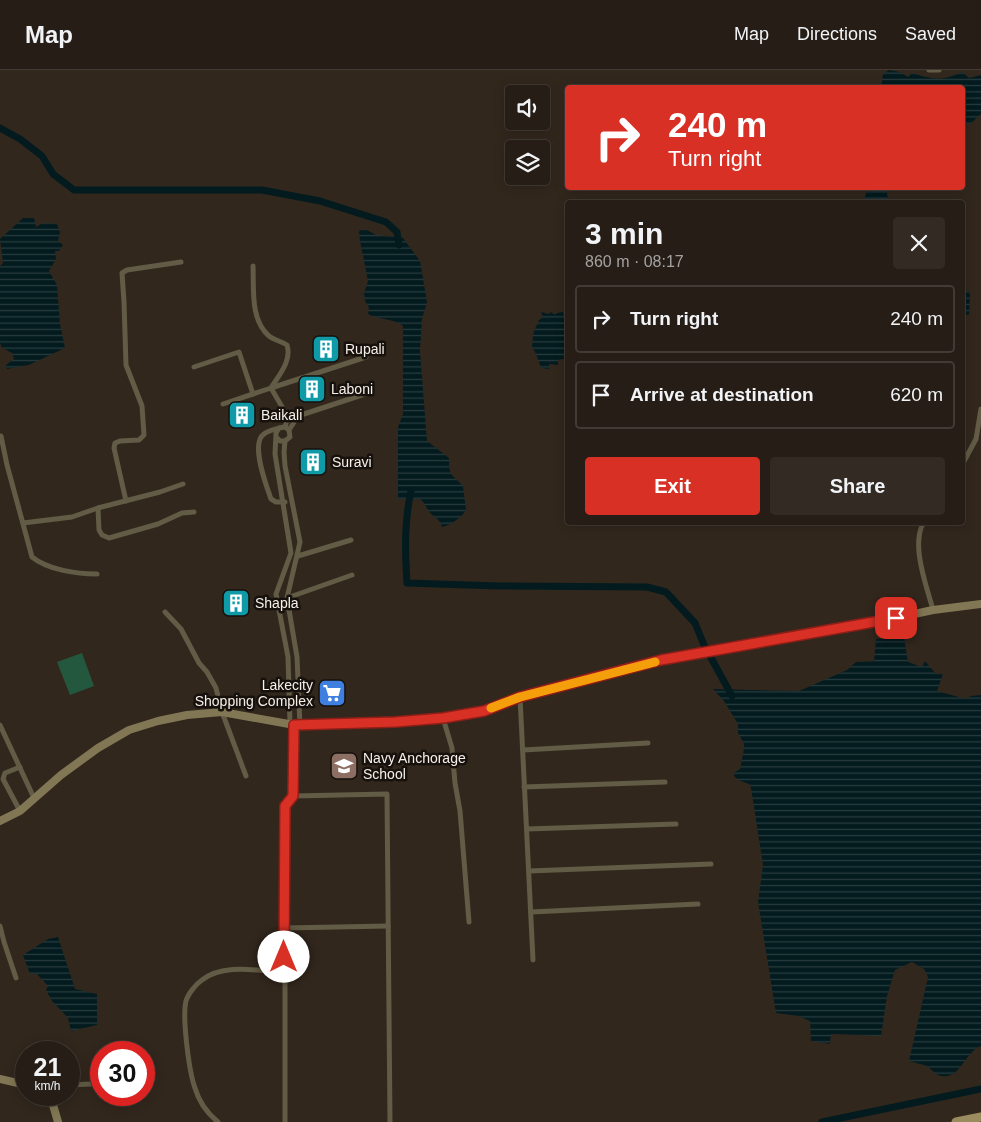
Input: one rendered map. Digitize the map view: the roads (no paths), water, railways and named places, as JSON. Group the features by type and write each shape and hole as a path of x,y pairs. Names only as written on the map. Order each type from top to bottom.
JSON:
{"main road":[{"path":"956,1122 981,1117"}],"street":[{"path":"929,70 939,70"},
{"path":"126,502 114,448 115,443 139,440 144,435 142,406 126,365 122,273 127,270 181,262"},
{"path":"253,266 256,314 262,328 269,336 287,345 289,351 289,358 271,388"},
{"path":"194,367 239,352 253,394"},
{"path":"223,404 366,357"},
{"path":"271,388 288,418 284,428"},
{"path":"295,725 288,657 276,594 291,553 275,454 276,432 298,416 365,394"},
{"path":"965,459 976,439 981,409"},
{"path":"277,438 280,441 285,441 290,437 284,428"},
{"path":"284,428 268,431 261,436 260,459 271,499 283,503 291,501"},
{"path":"0,436 32,557 38,562 58,568 87,574 97,574"},
{"path":"285,441 284,452 291,501 298,523 300,542 287,598 297,657 293,796 285,806 285,1122"},
{"path":"24,523 72,517 183,484"},
{"path":"98,508 99,530 102,536 109,538 158,524 182,513 194,512"},
{"path":"922,525 918,546 924,579 934,610"},
{"path":"298,556 351,540"},
{"path":"287,598 352,575"},
{"path":"282,578 292,580"},
{"path":"0,821 20,811 61,774 98,748 129,730 158,721 187,715 222,712 295,725 395,722 443,718 484,711 520,697 661,660 858,626 934,610 981,604"},
{"path":"165,612 181,630 199,663 207,672 216,688 222,712 246,776"},
{"path":"283,630 292,628"},
{"path":"288,657 297,657"},
{"path":"520,697 533,960"},
{"path":"443,718 452,748 454,783 460,812 469,922"},
{"path":"0,725 34,798"},
{"path":"523,750 648,744"},
{"path":"20,767 5,773 3,780 20,811"},
{"path":"524,787 665,782"},
{"path":"293,796 387,794 390,1122"},
{"path":"527,829 676,824"},
{"path":"529,871 711,864"},
{"path":"531,912 698,904"},
{"path":"0,926 16,978"},
{"path":"284,928 388,926"},
{"path":"218,1122 204,1107 194,1087 185,1022 187,999 197,984 204,978 220,971 284,972"},
{"path":"0,1079 15,1082"},
{"path":"53,1106 58,1122"}],"water":[{"path":"889,70 900,72 908,77 912,73 937,78 948,77 962,72 969,78 981,75 981,114 970,124 965,124 965,85 881,85 883,74"},
{"path":"867,190 888,190 887,195 890,200 864,200"},
{"path":"23,218 34,218 36,227 43,223 57,224 60,232 58,241 63,245 59,251 55,251 56,259 49,271 57,285 60,324 65,348 29,365 7,369 6,365 14,359 12,353 2,348 0,343 0,266 3,263 0,239"},
{"path":"360,230 367,230 376,235 403,238 420,261 427,302 422,319 420,351 427,441 449,458 450,472 463,486 466,510 456,521 449,525 442,527 440,522 420,499 398,499 398,427 403,414 403,326 399,323 368,314 369,308 365,301 364,293 368,281 360,241"},
{"path":"965,290 970,295 969,314 965,315"},
{"path":"541,312 549,314 551,312 555,315 563,312 565,317 565,361 563,359 558,360 558,365 549,364 549,369 542,368 532,348 534,331 538,321 543,317"},
{"path":"904,637 908,662 922,667 925,661 936,674 943,674 937,691 966,699 971,696 981,695 981,1046 970,1055 957,1071 945,1076 938,1075 926,1066 909,1061 928,977 924,969 912,962 895,970 887,996 881,1036 831,1034 830,1044 811,1041 810,1021 798,1016 776,1013 758,902 763,865 751,788 749,784 738,780 734,776 735,772 740,769 744,744 738,733 738,724 724,701 713,689 799,691 847,670 856,662 874,661 876,639"},
{"path":"58,937 75,989 97,994 97,1025 71,1031 68,1018 52,1001 46,990 48,986 37,974 30,974 23,955 48,939"}],"waterway":[{"path":"0,128 20,139 42,156 53,174 74,190 262,190 320,201 386,222 397,232 399,245"},
{"path":"411,491 407,514 407,583 647,587 666,592 695,623 704,645 732,696"},
{"path":"822,1122 981,1089"}],"place":[{"name":"Rupali","path":"326,349"},
{"name":"Laboni","path":"312,389"},
{"name":"Baikali","path":"242,415"},
{"name":"Suravi","path":"313,462"},
{"name":"Shapla","path":"236,603"},
{"name":"Lakecity Shopping Complex","path":"332,693"},
{"name":"Navy Anchorage School","path":"344,766"}]}
